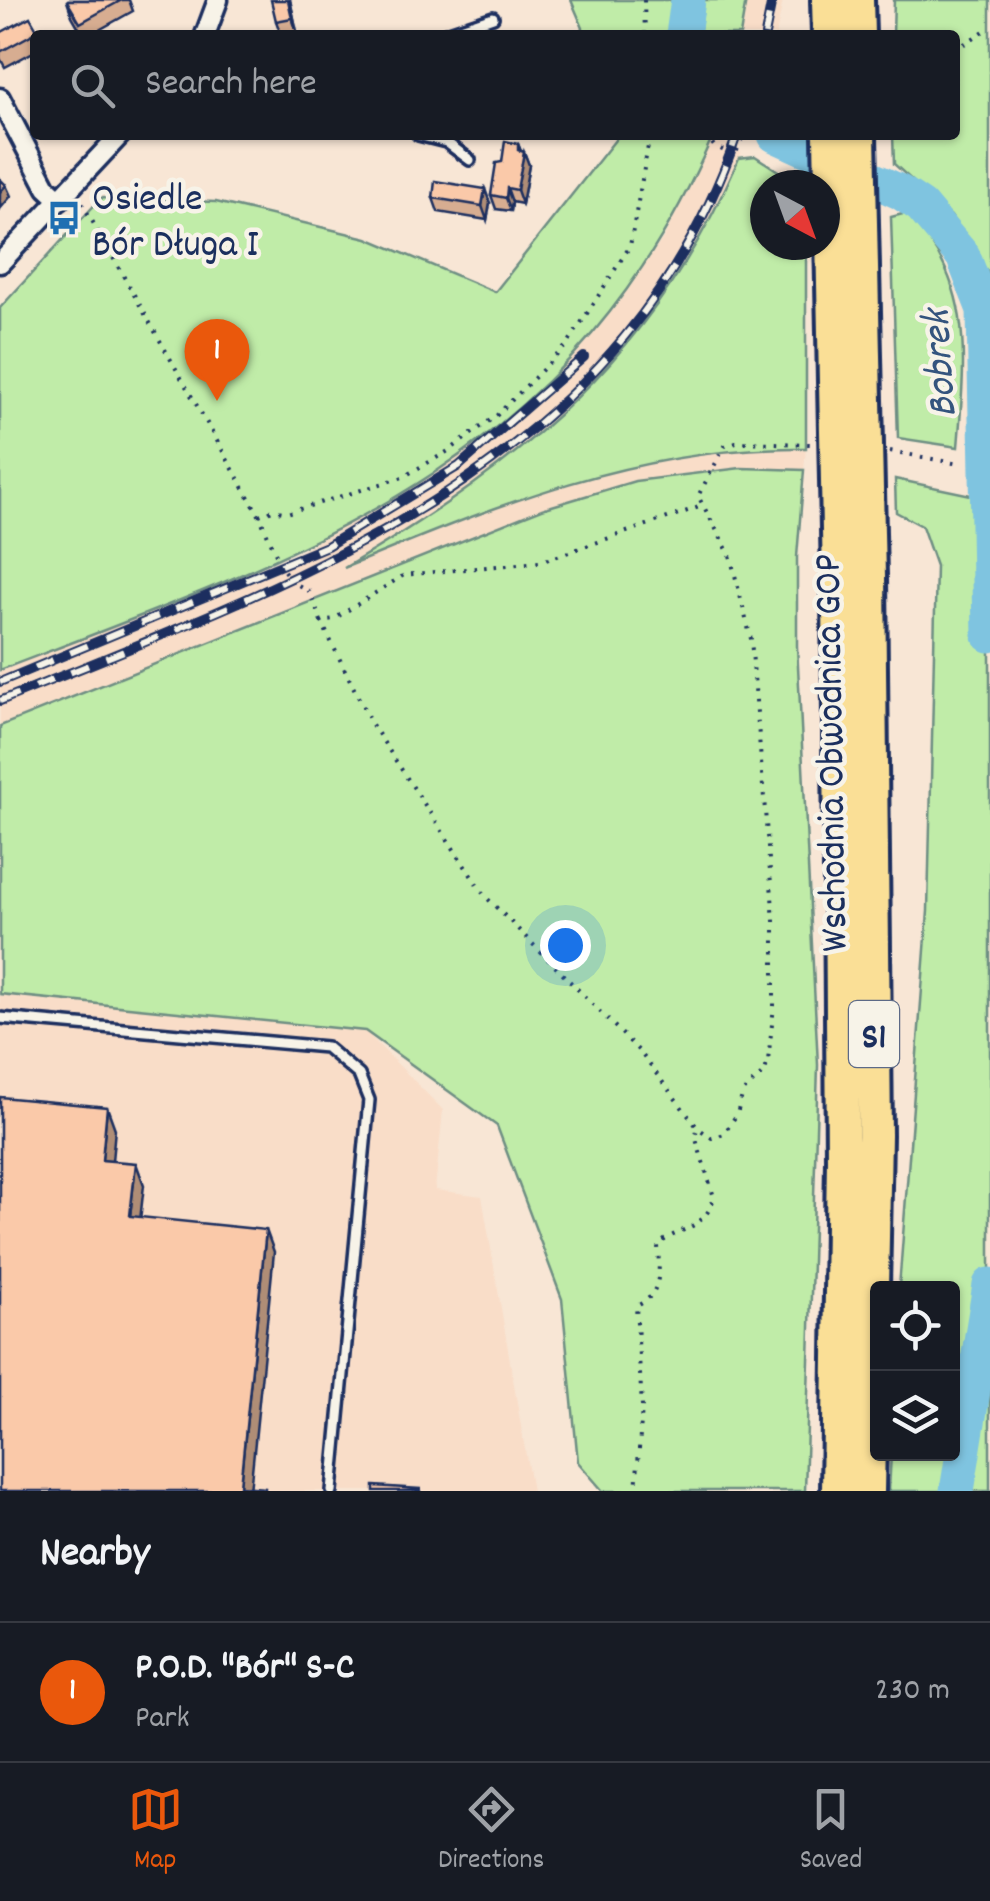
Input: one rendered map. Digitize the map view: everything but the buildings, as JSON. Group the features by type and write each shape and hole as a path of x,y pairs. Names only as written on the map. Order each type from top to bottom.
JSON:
{"highway":[{"path":"828,0 828,30"},
{"path":"858,0 858,30"},
{"name":"Wschodnia Obwodnica GOP","path":"830,140 854,578 875,1135 868,1491"},
{"name":"Wschodnia Obwodnica GOP","path":"838,1491 860,140"}],"street":[{"path":"207,30 218,0"},
{"path":"0,98 47,188 64,195"},
{"path":"0,262 115,140"}],"lane":[{"path":"455,30 494,17"},
{"path":"438,140 470,160"},
{"path":"0,1018 326,1047 359,1075 369,1100 332,1491"}],"path":[{"path":"644,0 645,30"},
{"path":"960,47 990,26"},
{"path":"259,515 273,510 287,513 403,478 497,415 567,346 630,246 649,140"},
{"path":"710,140 735,156 741,140"},
{"path":"64,195 90,212 259,515 282,568 292,581 309,591 371,722 484,895 639,1050 698,1128 712,1138 724,1134 737,1114 743,1092 765,1070 774,1006 774,921 752,639 730,555 698,496 725,446 736,442 816,444"},
{"path":"321,621 334,619 404,575 540,562 702,506"},
{"path":"636,1491 642,1407 636,1306 648,1301 657,1289 658,1245 692,1230 711,1207 714,1196 698,1155 698,1128"}],"shaded area":[{"path":"746,0 783,0 777,30 741,30"},
{"path":"711,140 721,140 741,153 714,215 632,340 573,404 483,481 353,563 554,486 657,459 711,451 806,448 804,470 741,468 681,474 634,482 542,509 0,726 0,670 296,554 439,470 485,438 559,368 620,299 664,237"},
{"path":"0,994 365,1031 443,1110 435,1190 482,1196 532,1491 0,1491"}],"green space":[{"path":"571,0 673,0 669,30 584,30"},
{"path":"704,0 746,0 741,30 700,30"},
{"path":"894,0 990,0 990,276 951,216 894,164 893,140 960,140 960,30 893,30"},
{"path":"615,140 710,140 654,248 585,342 507,418 420,482 325,536 223,583 0,670 0,308 101,198 216,202 367,238 495,292"},
{"path":"755,156 777,170 750,170 750,260 806,260 806,448 745,450 627,468 513,502 344,568 470,487 578,397 624,347 667,291 705,228 739,158"},
{"path":"907,213 945,267 955,294 963,352 958,447 898,438 891,217"},
{"path":"741,468 804,470 797,557 797,646 818,1065 805,1491 603,1491 578,1462 562,1299 497,1126 365,1031 0,994 0,726 542,509 635,481"},
{"path":"895,479 990,499 990,1491 889,1491 891,1461 960,1461 960,1281 900,1281 928,911 936,566 922,526 896,512"}],"waterway":[{"name":"Bobrek","path":"684,30 688,0"},
{"name":"Bobrek","path":"786,140 900,192 921,206 963,256 984,310 990,635"},
{"name":"Bobrek","path":"957,1491 990,1285"}],"railway":[{"path":"766,30 772,0"},
{"path":"0,701 225,608 334,557 437,499 531,430 615,348 684,251 735,140"},
{"path":"0,682 327,546 459,466 584,357"}],"place":[{"name":"Osiedle Bór Długa I","path":"64,218"},
{"name":"P.O.D. \"Bór\" S-C","path":"217,401"}]}
